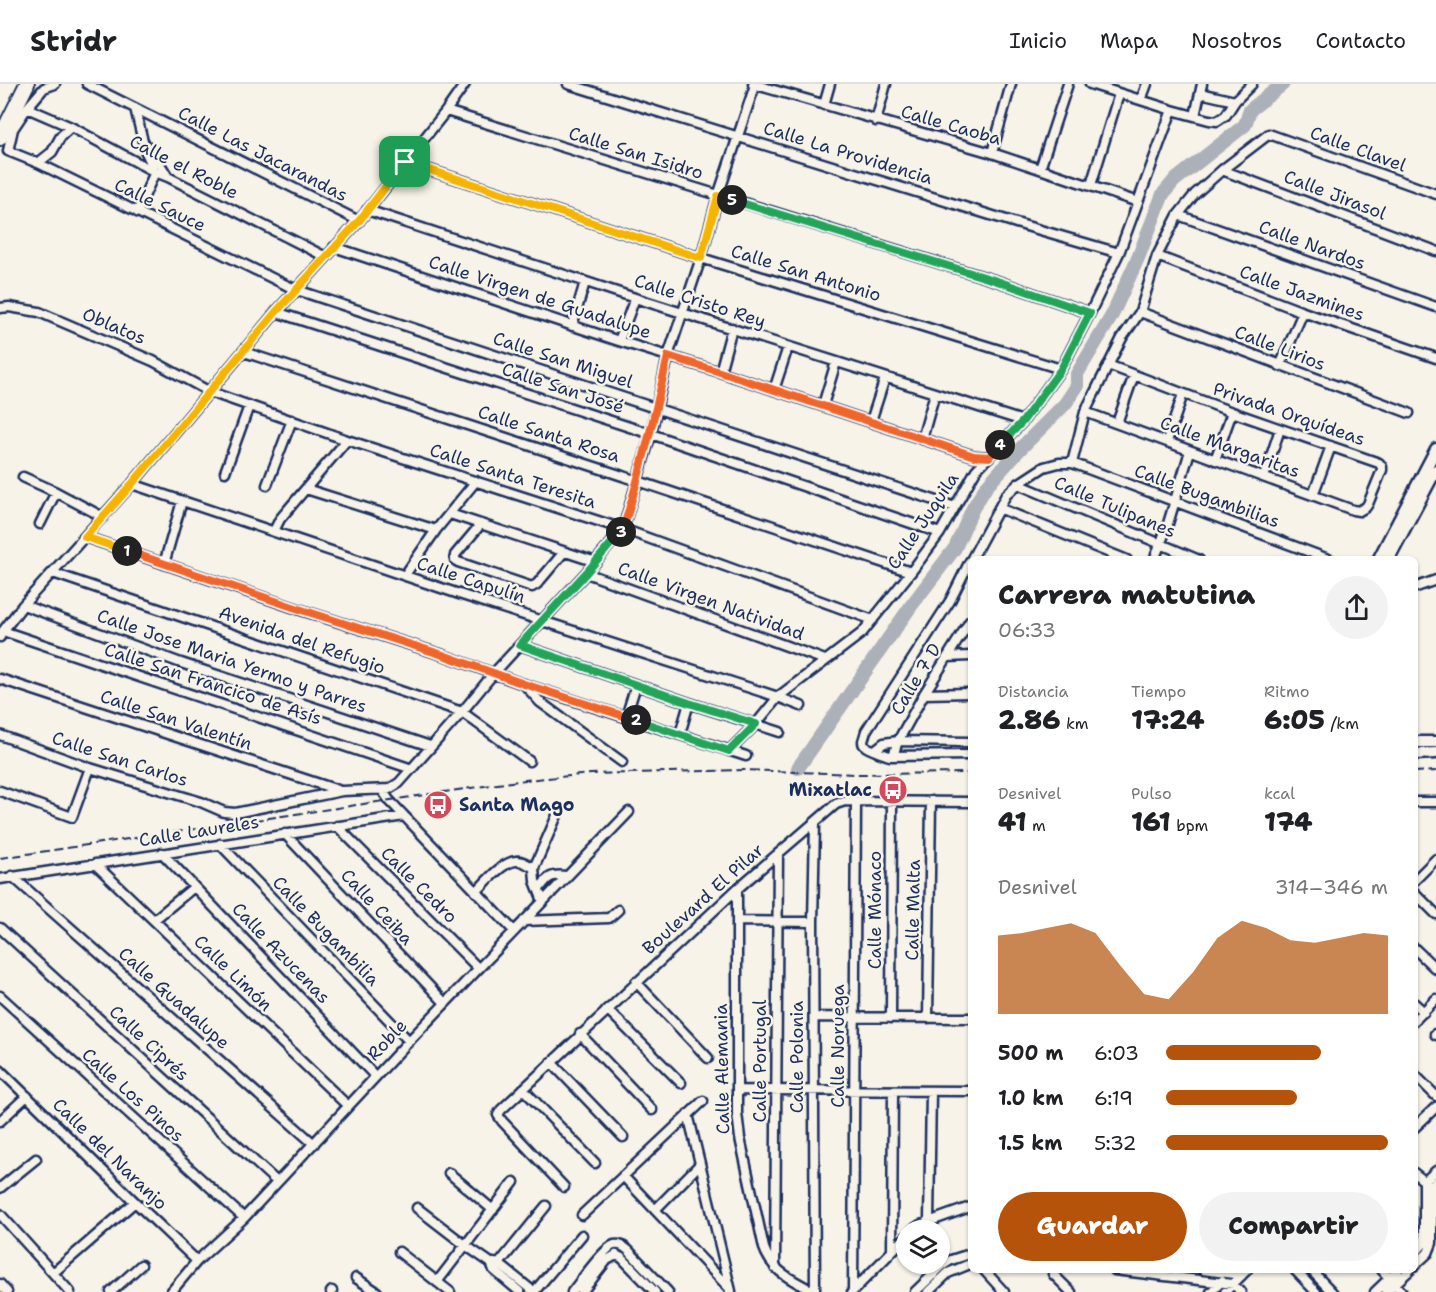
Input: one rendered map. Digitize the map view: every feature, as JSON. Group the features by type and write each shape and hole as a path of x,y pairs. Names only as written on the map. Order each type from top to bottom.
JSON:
{"highway":[{"path":"0,138 27,84"}],"street":[{"path":"27,108 44,88 55,84"},
{"name":"Calle Las Jacarandas","path":"87,84 359,221"},
{"path":"2,634 23,605 132,484 276,312 359,221 465,84"},
{"name":"Calle La Providencia","path":"568,84 1119,253"},
{"path":"514,931 388,800 382,790 393,788 412,769 494,673 596,562 623,529 651,434 668,356 701,258 718,196 754,84"},
{"name":"Calle Caoba","path":"754,84 773,86 876,121 992,153 1138,202"},
{"path":"824,105 830,84"},
{"path":"876,121 886,84"},
{"path":"992,153 1011,84"},
{"path":"1040,168 1068,84"},
{"path":"1090,84 1172,110 1217,121 1226,115 1235,101 1252,84"},
{"path":"1141,100 1148,84"},
{"path":"1195,116 1201,88 1235,101"},
{"path":"1091,186 1119,94"},
{"name":"Calle el Roble","path":"27,108 71,127 155,172 326,257"},
{"name":"Calle Sauce","path":"27,108 13,129 8,152 38,163 297,290"},
{"path":"135,108 145,150 155,172 137,212"},
{"name":"Calle Juquila","path":"729,751 756,724 778,697 862,633 939,533 976,470 1023,421 1061,369 1119,253 1172,110"},
{"name":"Calle San Isidro","path":"446,111 997,281 1090,313"},
{"path":"38,163 52,152 61,136 71,127"},
{"name":"Calle Clavel","path":"1222,170 1269,134 1436,194"},
{"path":"143,142 152,151 168,177"},
{"name":"Calle San Antonio","path":"405,162 701,258 1061,369"},
{"path":"973,556 1006,495 1044,467 1059,463 1072,463 1085,412 1107,365 1140,312 1157,256 1178,215 1195,194 1222,170"},
{"name":"Calle Jirasol","path":"1222,170 1436,251"},
{"name":"Calle Cristo Rey","path":"367,210 634,298 1023,421"},
{"name":"Calle Nardos","path":"1178,215 1436,307"},
{"name":"Calle Virgen de Guadalupe","path":"334,247 974,456 989,457"},
{"name":"Calle Jazmines","path":"1157,256 1303,312 1436,358"},
{"path":"572,326 585,282"},
{"name":"Calle San Miguel","path":"297,290 955,507"},
{"path":"619,341 634,298"},
{"name":"Oblatos","path":"0,308 9,307 39,312 153,361 210,392"},
{"name":"Calle San José","path":"276,312 651,434 939,533"},
{"name":"Calle Lirios","path":"1140,312 1409,413"},
{"path":"1280,366 1303,312"},
{"path":"720,372 732,328"},
{"path":"774,390 788,347"},
{"name":"Calle Santa Rosa","path":"244,352 910,572"},
{"path":"823,405 836,362"},
{"name":"Privada Orquídeas","path":"1107,365 1232,412 1379,463 1382,470 1368,504 1363,510"},
{"path":"1117,423 1134,375"},
{"path":"871,421 885,378"},
{"name":"Calle Santa Teresita","path":"210,392 347,440 623,529 873,620"},
{"path":"922,439 935,393"},
{"path":"1167,441 1183,394"},
{"path":"225,472 249,406"},
{"name":"Calle Margaritas","path":"1085,412 1313,495 1359,511 1363,510"},
{"path":"1215,460 1232,412"},
{"path":"267,485 292,420"},
{"path":"1264,477 1280,429"},
{"path":"274,531 280,519 347,440"},
{"path":"1313,495 1331,446"},
{"path":"1380,556 1436,449"},
{"path":"1156,556 1190,451"},
{"path":"974,456 976,470"},
{"name":"Calle Bugambilias","path":"1072,463 1320,556"},
{"path":"1391,556 1436,470"},
{"path":"23,477 103,516"},
{"path":"405,575 436,530 476,481"},
{"name":"Calle Capulín","path":"132,484 801,706"},
{"name":"Calle Tulipanes","path":"1018,484 1189,556"},
{"path":"306,489 436,530"},
{"path":"40,524 57,492"},
{"path":"164,564 182,501"},
{"path":"999,508 1117,556"},
{"path":"450,514 596,562"},
{"path":"481,524 455,555 455,560 458,562 532,587 564,552"},
{"path":"85,537 746,756"},
{"path":"968,566 950,601 866,731 863,741 864,746 884,755 968,755"},
{"name":"Avenida del Refugio","path":"53,573 462,712 529,761"},
{"name":"Calle Virgen Natividad","path":"586,573 825,660"},
{"path":"1418,587 1436,580"},
{"name":"Calle Jose Maria Yermo y Parres","path":"23,605 181,663 430,746"},
{"name":"Calle 7 D","path":"893,756 898,741 924,694 968,624"},
{"name":"Calle San Francico de Asís","path":"2,634 412,769"},
{"path":"520,645 780,732"},
{"path":"948,657 968,656"},
{"name":"Calle San Valentín","path":"0,679 342,791"},
{"path":"524,684 540,702 622,762"},
{"path":"626,717 636,685"},
{"path":"924,694 968,693"},
{"path":"680,734 689,703"},
{"name":"Calle San Carlos","path":"0,735 90,768 201,802 229,813"},
{"path":"875,750 884,743 898,741 968,742"},
{"path":"1418,742 1436,742"},
{"path":"1418,753 1436,753"},
{"path":"0,791 72,817 90,768"},
{"name":"Calle Laureles","path":"229,813 342,791 382,790"},
{"name":"Boulevard El Pilar","path":"564,1187 498,1114 580,1034 737,889 836,804 845,801 968,802"},
{"name":"Calle Noruega","path":"852,1291 856,801"},
{"name":"Calle Mónaco","path":"891,1018 892,801"},
{"name":"Calle Malta","path":"928,1018 931,801"},
{"path":"1418,802 1436,802"},
{"path":"543,900 534,875 534,868 559,811"},
{"name":"Roble","path":"171,1292 197,1261 244,1218 408,1041 628,812"},
{"name":"Calle Laureles","path":"0,879 404,816"},
{"name":"Calle Polonia","path":"814,1292 815,823"},
{"name":"Calle Cedro","path":"337,826 478,968"},
{"name":"Calle Ceiba","path":"285,834 445,1003"},
{"name":"Calle Bugambilia","path":"220,844 408,1041"},
{"name":"Calle Azucenas","path":"162,853 375,1076"},
{"name":"Calle Portugal","path":"775,1268 778,854"},
{"path":"1418,877 1436,860"},
{"path":"477,892 507,864 516,861 524,862 534,868"},
{"name":"Calle Limón","path":"95,864 348,1106"},
{"path":"538,888 555,874 566,876"},
{"name":"Calle Guadalupe","path":"12,876 314,1144"},
{"path":"154,921 194,887"},
{"name":"Calle Alemania","path":"737,889 738,1120 764,1248 775,1268"},
{"path":"1418,896 1436,914"},
{"path":"524,921 609,918 618,910"},
{"path":"737,921 813,922"},
{"name":"Calle Ciprés","path":"0,928 277,1182"},
{"path":"1418,952 1436,969"},
{"path":"636,982 708,1058"},
{"name":"Calle Los Pinos","path":"0,996 244,1218"},
{"path":"1418,1018 1436,999"},
{"path":"1418,1007 1424,1012"},
{"path":"607,1009 681,1083"},
{"path":"814,1017 968,1018"},
{"path":"580,1034 652,1110"},
{"path":"551,1062 623,1137"},
{"name":"Calle del Naranjo","path":"0,1070 197,1261"},
{"path":"1418,1078 1436,1096"},
{"path":"523,1089 596,1163"},
{"path":"737,1090 968,1091"},
{"path":"892,1251 893,1090"},
{"path":"929,1220 931,1091"},
{"path":"0,1121 27,1096"},
{"path":"582,1215 703,1101"},
{"path":"1418,1124 1436,1107"},
{"path":"688,1114 731,1292"},
{"path":"0,1188 36,1159"},
{"path":"655,1210 700,1164"},
{"path":"1418,1263 1431,1255 1424,1243 1431,1210 1430,1184 1436,1171"},
{"path":"449,1173 493,1210"},
{"path":"623,1176 731,1292"},
{"path":"437,1282 514,1182"},
{"path":"53,1273 135,1202"},
{"path":"494,1266 546,1206"},
{"path":"417,1208 494,1266 534,1292 582,1235"},
{"path":"932,1220 968,1208"},
{"path":"0,1214 70,1292"},
{"path":"614,1245 616,1255"},
{"path":"572,1292 606,1251 614,1245 627,1250 668,1292"},
{"path":"852,1291 896,1247"},
{"path":"399,1252 450,1292"},
{"path":"582,1292 608,1260 616,1255"},
{"path":"616,1255 622,1258 655,1292"},
{"path":"930,1289 942,1266 951,1260 968,1255"},
{"path":"111,1292 141,1265"},
{"path":"915,1292 930,1289 948,1273 968,1265"},
{"path":"494,1266 520,1292"},
{"path":"775,1268 814,1292"},
{"path":"987,1273 1004,1292"},
{"path":"1160,1273 1190,1275 1233,1284 1241,1292"},
{"path":"1211,1292 1230,1273"},
{"path":"1225,1292 1244,1273"},
{"path":"1298,1273 1316,1292"},
{"path":"1314,1273 1332,1292"},
{"path":"1385,1273 1402,1292"},
{"path":"1386,1292 1396,1273"},
{"path":"1375,1292 1405,1273"},
{"path":"1053,1274 1071,1292"},
{"path":"356,1278 377,1292"},
{"path":"0,1284 7,1292"}],"waterway":[{"path":"798,768 911,606 955,548 973,508 986,487 1065,404 1077,386 1077,374 1111,317 1138,258 1163,194 1174,181 1245,125 1250,110 1283,84"}],"railway":[{"path":"0,858 525,780 591,774 743,770 856,774 968,773"},
{"path":"1418,772 1436,771"}],"place":[{"name":"Mixatlac","path":"893,790"},
{"name":"Santa Mago","path":"438,805"}],"route":[{"path":"405,162 701,258 718,196 997,281 1090,313 1061,369 1023,421 989,457 974,456 668,356 651,434 623,529 520,645 756,724 729,751 85,537 276,312 359,221 405,162"}]}
